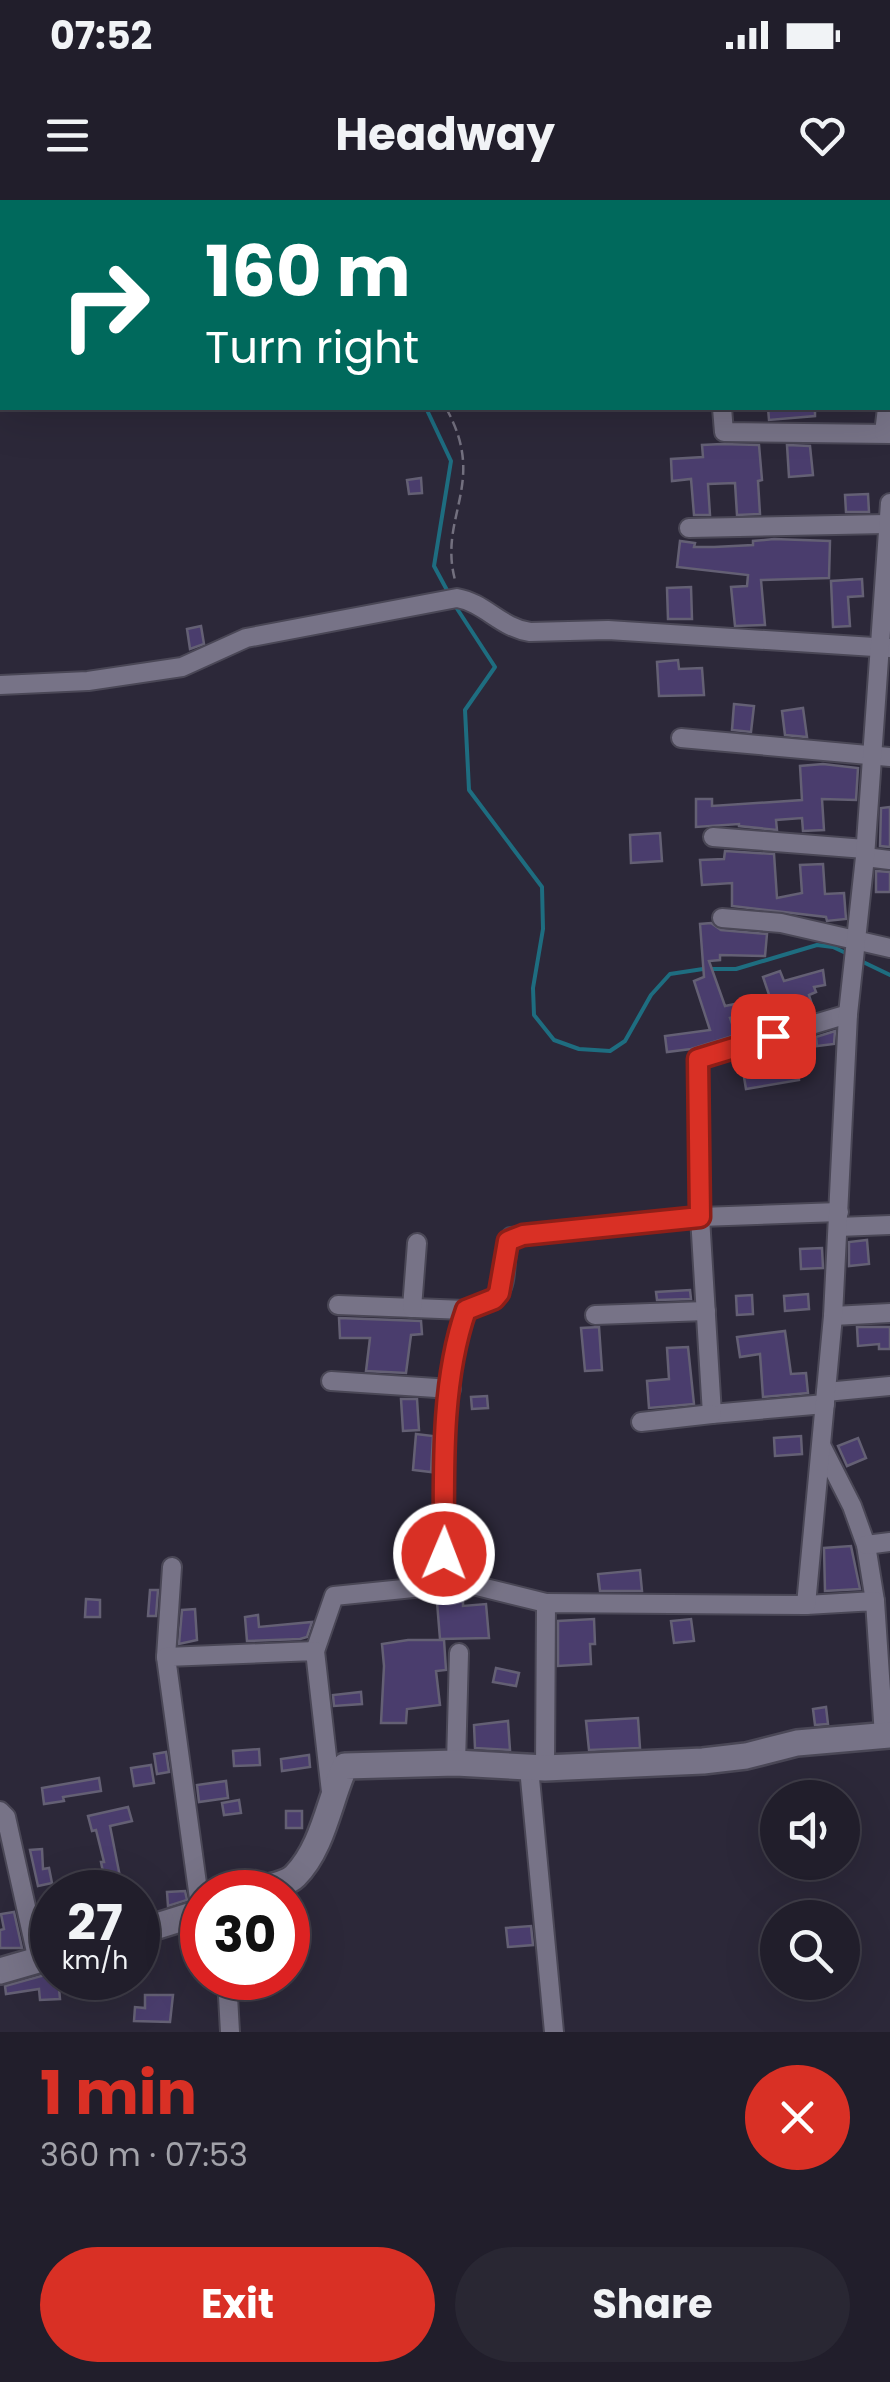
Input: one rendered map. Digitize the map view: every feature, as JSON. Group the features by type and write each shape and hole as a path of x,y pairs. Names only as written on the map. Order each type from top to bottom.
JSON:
{"street":[{"path":"722,410 724,432 887,433"},
{"path":"806,1605 833,1316 848,1014 865,853 881,757 886,524 890,503"},
{"path":"689,528 886,524"},
{"path":"0,685 88,680 182,667 246,638 460,598 517,630 530,632 608,630 885,648"},
{"path":"681,738 881,757"},
{"path":"713,838 865,853 890,860"},
{"path":"722,918 781,923 856,945 890,948"},
{"path":"712,1414 700,1217 698,1059 848,1014"},
{"path":"338,1305 466,1310 494,1299 499,1293 511,1237 700,1217 839,1219 890,1226"},
{"path":"412,1308 417,1242"},
{"path":"443,1585 445,1462 451,1389 455,1348 466,1310"},
{"path":"595,1315 706,1311"},
{"path":"833,1316 890,1313"},
{"path":"331,1381 451,1389"},
{"path":"641,1422 890,1386"},
{"path":"299,1870 317,1843 345,1766 456,1763 537,1768 704,1761 796,1744 887,1735 866,1544 822,1446"},
{"path":"866,1544 890,1542"},
{"path":"172,1567 166,1657 196,1870"},
{"path":"331,1796 315,1651 334,1596 443,1585 490,1588 546,1603 806,1605 875,1601"},
{"path":"546,1603 537,1768 554,2032"},
{"path":"166,1657 315,1651"},
{"path":"456,1763 459,1653"},
{"path":"0,1811 6,1817 30,1904"},
{"path":"0,1971 30,1962"},
{"path":"228,2000 230,2032"}],"path":[{"path":"447,410 464,450 465,480 452,568 460,598"}],"building":[{"path":"768,410 815,410 815,416 769,420"},
{"path":"702,445 759,445 760,514 737,515 735,483 708,484 710,515 694,515 691,479 672,481 671,459 703,457"},
{"path":"787,445 810,446 813,475 789,477"},
{"path":"421,478 422,493 409,494 407,480"},
{"path":"868,494 869,512 846,512 845,495"},
{"path":"680,541 695,543 694,547 714,547 753,545 753,541 830,541 829,578 761,580 765,625 735,626 731,587 747,586 748,575 677,567"},
{"path":"862,579 863,596 848,597 850,626 833,627 831,581"},
{"path":"691,587 692,619 668,619 667,588"},
{"path":"201,626 204,644 190,649 187,629"},
{"path":"678,660 679,669 702,668 704,695 659,696 657,662"},
{"path":"734,704 754,706 751,732 732,730"},
{"path":"803,708 807,737 785,735 782,711"},
{"path":"800,766 858,768 856,800 822,799 824,830 803,831 802,818 776,820 777,830 739,824 696,827 696,799 712,799 712,806 802,800"},
{"path":"890,807 890,847 880,846 881,808"},
{"path":"660,833 662,861 631,863 630,835"},
{"path":"725,851 774,854 777,898 802,893 800,865 823,864 825,894 844,893 846,919 827,921 826,917 732,906 732,883 702,885 700,860 724,859"},
{"path":"876,871 890,872 890,892 876,892"},
{"path":"711,923 721,930 767,934 765,956 720,955 720,960 709,961 725,1006 740,1003 742,1015 730,1018 736,1035 667,1052 665,1036 710,1030 694,981 704,977 700,924"},
{"path":"823,970 825,985 814,987 816,992 809,995 813,1008 778,1021 763,977 780,971 784,981"},
{"path":"835,1031 834,1044 817,1046 816,1037"},
{"path":"794,1047 799,1080 746,1089 741,1059"},
{"path":"867,1240 869,1264 849,1266 849,1242"},
{"path":"822,1248 823,1268 801,1269 800,1249"},
{"path":"690,1290 691,1299 657,1300 656,1292"},
{"path":"808,1294 809,1309 785,1311 784,1296"},
{"path":"752,1295 753,1314 737,1315 736,1296"},
{"path":"339,1318 421,1321 422,1334 411,1335 406,1373 366,1371 370,1338 340,1338"},
{"path":"599,1327 602,1370 585,1371 581,1328"},
{"path":"857,1327 890,1327 890,1349 879,1349 879,1344 858,1346"},
{"path":"785,1331 791,1374 806,1373 808,1393 763,1397 760,1354 740,1357 737,1337"},
{"path":"688,1347 694,1404 649,1408 647,1381 669,1379 667,1348"},
{"path":"487,1396 488,1408 472,1409 471,1397"},
{"path":"401,1399 417,1399 419,1430 403,1431"},
{"path":"416,1434 433,1436 431,1472 413,1470"},
{"path":"801,1436 802,1454 775,1456 774,1438"},
{"path":"858,1438 866,1458 847,1466 838,1446"},
{"path":"851,1546 860,1589 825,1591 824,1548"},
{"path":"640,1570 642,1591 600,1591 598,1574"},
{"path":"150,1590 158,1590 156,1616 148,1616"},
{"path":"86,1599 100,1600 100,1617 85,1617"},
{"path":"463,1601 463,1606 486,1604 489,1638 440,1639 437,1602"},
{"path":"195,1609 197,1640 179,1644 182,1610"},
{"path":"258,1615 259,1627 312,1622 307,1637 247,1641 245,1617"},
{"path":"594,1619 591,1664 558,1666 558,1621"},
{"path":"691,1619 694,1641 674,1643 671,1621"},
{"path":"444,1640 446,1670 436,1671 440,1705 407,1709 406,1723 381,1723 382,1644"},
{"path":"496,1668 519,1673 516,1686 493,1682"},
{"path":"361,1692 362,1704 334,1706 333,1695"},
{"path":"826,1707 828,1724 815,1725 813,1709"},
{"path":"638,1718 640,1748 589,1750 586,1721"},
{"path":"508,1721 510,1750 475,1748 474,1725"},
{"path":"259,1749 260,1765 234,1766 233,1751"},
{"path":"166,1752 169,1772 157,1774 154,1754"},
{"path":"309,1755 310,1767 282,1771 281,1759"},
{"path":"151,1765 154,1783 134,1786 131,1768"},
{"path":"99,1778 101,1791 44,1804 42,1788"},
{"path":"226,1781 228,1798 199,1802 197,1785"},
{"path":"239,1800 241,1813 224,1815 222,1803"},
{"path":"128,1807 132,1821 110,1826 119,1870 103,1870 96,1830 92,1831 88,1816"},
{"path":"286,1811 302,1811 302,1828 286,1828"},
{"path":"42,1849 43,1869 49,1870 34,1870 30,1850"},
{"path":"180,1891 180,1902 168,1906 167,1892"},
{"path":"14,1912 22,1948 0,1948 0,1930 4,1929 1,1914"},
{"path":"531,1926 533,1945 508,1947 506,1928"},
{"path":"30,1979 30,1990 6,1994 5,1986"},
{"path":"173,1995 170,2022 134,2021 135,2007 145,2008 145,2000"}],"waterway":[{"path":"427,410 451,461 434,566 448,592"},
{"path":"454,604 495,667 465,710 469,790 542,887 543,929 533,988 534,1015 554,1040 579,1049 610,1051 625,1041 651,995 670,974 736,969 817,945 848,954"},
{"path":"861,961 890,975"}],"route":[{"path":"444,1554 445,1462 455,1348 466,1310 494,1299 499,1293 508,1241 523,1235 700,1217 698,1059 773,1036"}]}
